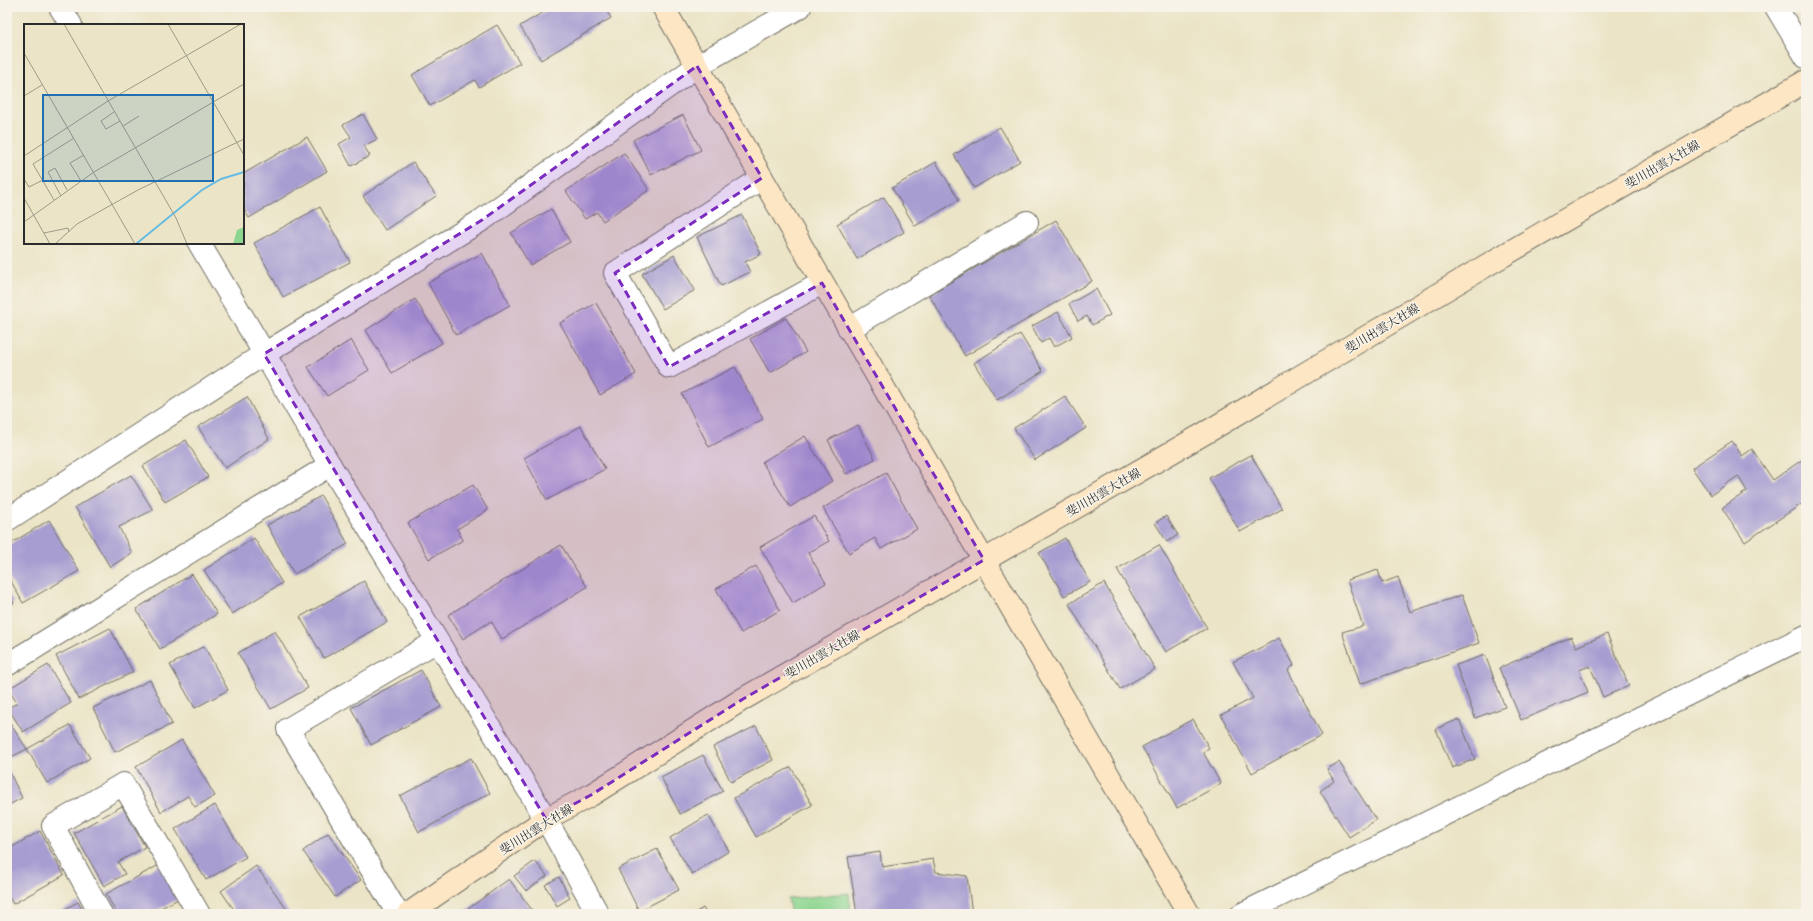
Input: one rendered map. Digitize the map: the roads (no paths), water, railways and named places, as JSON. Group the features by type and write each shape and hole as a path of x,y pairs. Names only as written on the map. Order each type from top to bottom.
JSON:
{"main road":[{"path":"663,7 1189,914"},
{"name":"斐川出雲大社線","path":"408,914 546,819 591,795 743,700 1212,429 1494,262 1806,81"}],"street":[{"path":"60,7 70,24"},
{"path":"7,520 264,354 482,220 697,66 800,7"},
{"path":"1776,7 1806,57"},
{"path":"762,178 615,273 669,367 822,283"},
{"path":"849,328 1027,222"},
{"path":"200,244 330,464 546,819 598,914"},
{"path":"7,665 330,464"},
{"path":"1242,914 1806,636"},
{"path":"398,914 288,729 437,641"},
{"path":"101,914 53,826 123,784 199,914"}]}
